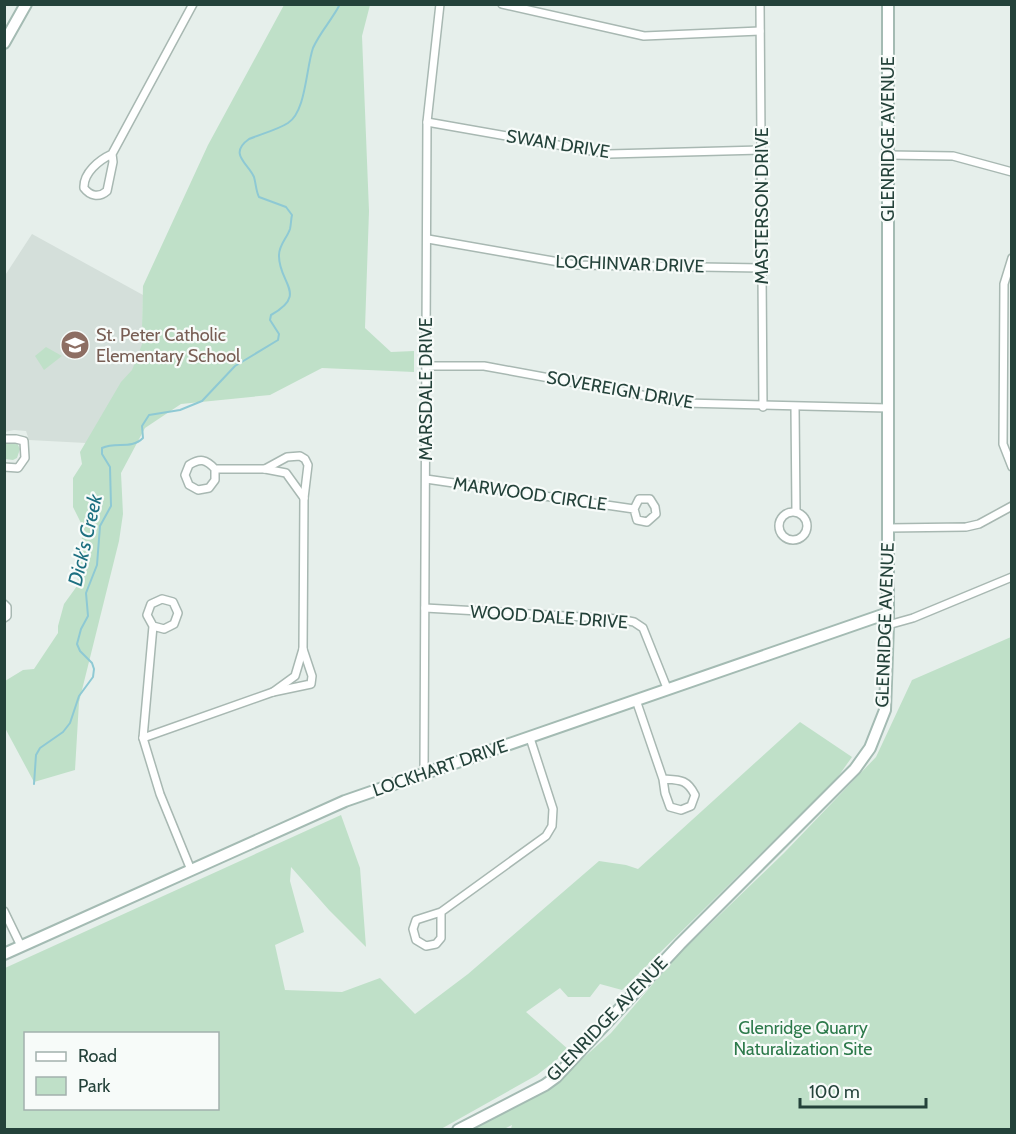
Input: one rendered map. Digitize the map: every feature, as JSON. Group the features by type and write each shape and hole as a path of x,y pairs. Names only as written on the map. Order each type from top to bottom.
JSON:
{"main road":[{"path":"4,44 26,4"},
{"name":"GLENRIDGE AVENUE","path":"458,1130 556,1077 680,945 855,769 870,748 885,710 888,625 888,4"},
{"name":"LOCKHART DRIVE","path":"4,954 345,801 888,613"}],"street":[{"path":"112,154 103,158 85,178 84,188 90,194 99,196 106,191 113,162 112,154 193,4"},
{"name":"MARSDALE DRIVE","path":"424,774 427,122 440,4"},
{"path":"502,4 644,36 760,31"},
{"name":"MASTERSON DRIVE","path":"760,4 763,406"},
{"name":"SWAN DRIVE","path":"427,122 609,154 761,150"},
{"path":"888,155 953,156 1011,172"},
{"name":"LOCHINVAR DRIVE","path":"428,239 576,265 762,268"},
{"path":"1011,258 1004,284 1008,298 1003,444 1011,467"},
{"name":"SOVEREIGN DRIVE","path":"426,366 484,366 686,403 888,408"},
{"path":"795,407 796,511"},
{"path":"4,440 24,441 25,458 18,468 4,467"},
{"path":"265,469 287,457 300,456 308,465 304,498 303,649 295,676 273,692"},
{"path":"215,469 216,480 209,488 198,490 189,485 185,475 189,465 198,459 208,461 215,469 265,469 286,473 304,498"},
{"name":"MARWOOD CIRCLE","path":"426,480 634,509"},
{"path":"888,528 966,527 979,524 1011,506"},
{"path":"796,511 805,518 807,529 801,538 790,541 780,534 778,523 784,513 796,511"},
{"path":"888,625 913,618 1011,577"},
{"path":"153,626 164,629 174,624 178,613 173,602 162,599 151,604 147,615 153,626 144,738 160,794 191,870"},
{"path":"4,604 7,607 7,616 4,618"},
{"name":"WOOD DALE DRIVE","path":"425,608 619,619 634,622 643,627 667,688"},
{"path":"144,738 273,692 311,684 312,676 303,649"},
{"path":"636,700 663,779 670,807 681,810 691,806 695,795 690,785 681,780 663,779"},
{"path":"441,912 441,938 436,944 426,946 416,940 413,929 416,920 441,912 546,836 552,826 553,809 530,738"},
{"path":"4,911 21,946"}],"shaded area":[{"name":"St. Peter Catholic Elementary School","path":"32,234 143,295 142,326 146,335 145,355 86,443 29,440 26,431 5,432 4,277"}],"green space":[{"path":"284,5 370,5 362,36 369,211 365,328 391,352 414,351 414,372 322,368 270,395 181,404 145,428 121,473 123,514 119,541 79,702 75,770 34,782 5,728 5,681 23,670 34,669 58,633 64,604 77,586 83,527 73,507 73,478 82,464 80,452 121,382 132,370 146,334 142,326 143,286 208,145"},
{"path":"46,347 62,356 44,370 35,356"},
{"path":"17,443 20,449 17,458 13,460 5,459 5,444"},
{"name":"Glenridge Quarry Naturalization Site","path":"1011,637 1011,1129 511,1129 512,1125 504,1129 467,1130 549,1089 611,1033 675,958 784,853 876,757 912,680"},
{"path":"800,722 852,757 837,778 622,990 600,984 590,997 568,997 560,988 526,1012 569,1050 537,1075 441,1129 5,1129 5,968 341,815 360,868 366,947 291,867 290,881 304,932 275,945 285,990 342,992 380,978 415,1014 468,974 599,861 638,869"}],"waterway":[{"name":"Dick's Creek","path":"34,784 36,755 40,748 63,732 70,723 79,696 93,677 92,663 80,651 77,644 88,616 86,593 97,565 100,526 111,506 110,467 102,454 102,448 138,442 143,438 142,426 149,415 180,410 202,401 235,366 278,340 279,334 270,320 271,315 288,301 290,294 279,255 280,248 290,229 292,215 286,207 259,197 254,177 241,158 240,149 249,139 279,128 294,117 302,100 313,48 340,4"}],"place":[{"name":"St. Peter Catholic Elementary School","path":"75,345"}]}
